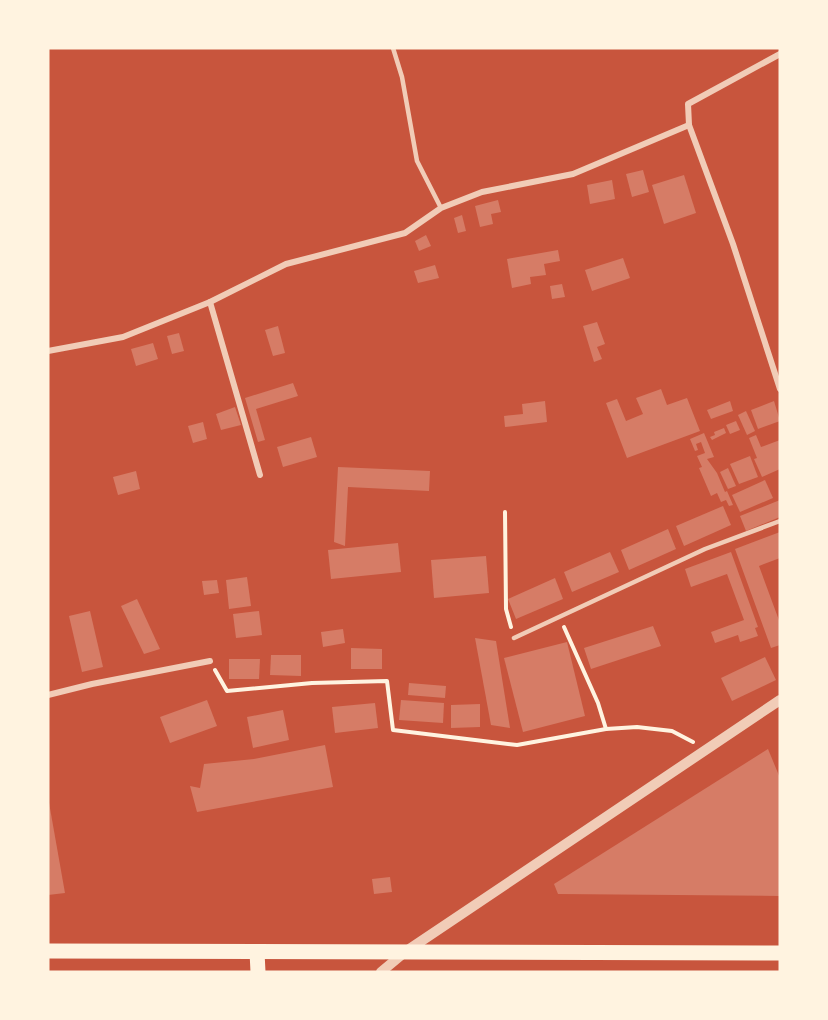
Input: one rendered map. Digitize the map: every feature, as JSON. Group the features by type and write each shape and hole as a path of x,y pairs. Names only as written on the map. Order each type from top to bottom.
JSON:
{"highway":[{"path":"48,951 780,952"},
{"path":"257,952 258,972"}],"street":[{"path":"780,54 688,104 689,125 733,244 780,388"},
{"path":"48,351 123,337 210,302 286,264 405,233 441,208 482,192 573,174 689,125"},
{"path":"210,302 260,476"},
{"path":"48,695 210,661"},
{"path":"381,972 405,952 780,700"}],"lane":[{"path":"393,48 402,77 417,161 441,208"},
{"path":"514,638 705,549 780,520"}],"path":[{"path":"505,512 506,609 514,638"},
{"path":"560,617 598,703 606,729"},
{"path":"210,661 227,690 312,683 387,681 393,730 517,745 606,729 637,727 672,731 708,748"}],"building":[{"path":"643,170 649,192 632,197 626,174"},
{"path":"684,175 696,213 664,224 652,185"},
{"path":"612,180 615,199 590,204 587,185"},
{"path":"498,200 501,212 491,214 493,224 480,227 475,206"},
{"path":"462,215 466,231 458,233 454,218"},
{"path":"426,235 431,246 419,251 415,241"},
{"path":"558,250 560,261 544,264 546,275 530,277 531,284 512,288 507,259"},
{"path":"623,258 630,278 592,291 585,270"},
{"path":"435,265 439,278 418,283 414,271"},
{"path":"562,284 565,297 552,299 550,286"},
{"path":"597,322 605,344 597,347 602,359 594,362 583,326"},
{"path":"278,326 285,353 273,356 265,330"},
{"path":"179,333 184,351 172,354 167,336"},
{"path":"153,343 158,359 136,366 131,349"},
{"path":"293,383 298,396 256,409 265,440 258,442 245,398"},
{"path":"661,389 667,405 687,398 700,431 627,458 606,403 617,399 626,421 643,414 636,398"},
{"path":"545,401 547,422 505,427 504,416 523,414 522,404"},
{"path":"730,401 733,411 711,419 707,410"},
{"path":"774,401 780,421 758,429 751,410"},
{"path":"235,407 241,425 221,430 216,414"},
{"path":"746,411 755,431 747,435 738,415"},
{"path":"736,421 740,430 730,434 726,425"},
{"path":"203,422 207,439 193,443 188,426"},
{"path":"724,428 726,433 712,440 710,437 715,435 714,432"},
{"path":"704,433 714,457 707,459 717,473 733,505 729,506 726,500 721,502 717,493 711,496 699,468 702,467 697,456 705,453 701,442 696,444 698,450 695,451 690,439"},
{"path":"756,435 761,447 780,440 780,469 762,477 754,459 757,458 749,438"},
{"path":"311,437 317,457 283,467 277,447"},
{"path":"750,456 758,477 739,484 730,464"},
{"path":"338,467 430,471 429,491 348,487 345,546 334,542"},
{"path":"728,468 736,486 728,489 720,472"},
{"path":"136,471 140,489 118,495 113,477"},
{"path":"765,480 773,498 740,512 732,495"},
{"path":"780,500 780,517 746,531 740,516"},
{"path":"723,506 731,525 684,546 676,526"},
{"path":"668,529 676,549 629,570 621,550"},
{"path":"780,532 780,558 759,566 780,623 780,645 771,648 735,549"},
{"path":"398,543 401,572 331,579 328,550"},
{"path":"610,552 619,572 572,592 564,572"},
{"path":"731,552 758,627 755,628 758,636 740,642 738,635 715,643 711,632 744,620 727,574 691,587 685,569"},
{"path":"486,556 489,593 434,598 431,560"},
{"path":"247,577 251,606 229,609 226,580"},
{"path":"555,578 563,599 516,619 508,599"},
{"path":"217,580 219,593 204,595 202,581"},
{"path":"137,599 160,649 144,654 121,606"},
{"path":"90,611 103,667 82,672 69,616"},
{"path":"259,611 262,635 236,638 233,614"},
{"path":"653,626 661,646 591,669 584,648"},
{"path":"343,629 345,643 323,647 321,632"},
{"path":"475,638 496,641 510,728 491,725"},
{"path":"567,642 585,716 523,732 504,658"},
{"path":"351,648 382,649 382,669 351,669"},
{"path":"271,655 301,655 301,676 270,675"},
{"path":"765,657 776,680 732,701 721,678"},
{"path":"229,659 260,659 259,679 229,679"},
{"path":"409,683 446,686 445,698 408,695"},
{"path":"207,700 217,726 170,743 160,717"},
{"path":"401,700 444,703 443,723 399,720"},
{"path":"375,703 378,728 335,733 332,707"},
{"path":"480,704 480,727 451,728 451,705"},
{"path":"283,710 289,740 253,748 247,717"},
{"path":"325,745 333,787 197,812 190,786 200,788 204,764 254,759"},
{"path":"768,749 780,778 780,896 558,894 554,884"},
{"path":"48,797 65,893 48,895"},
{"path":"390,877 392,892 374,894 372,879"}]}
